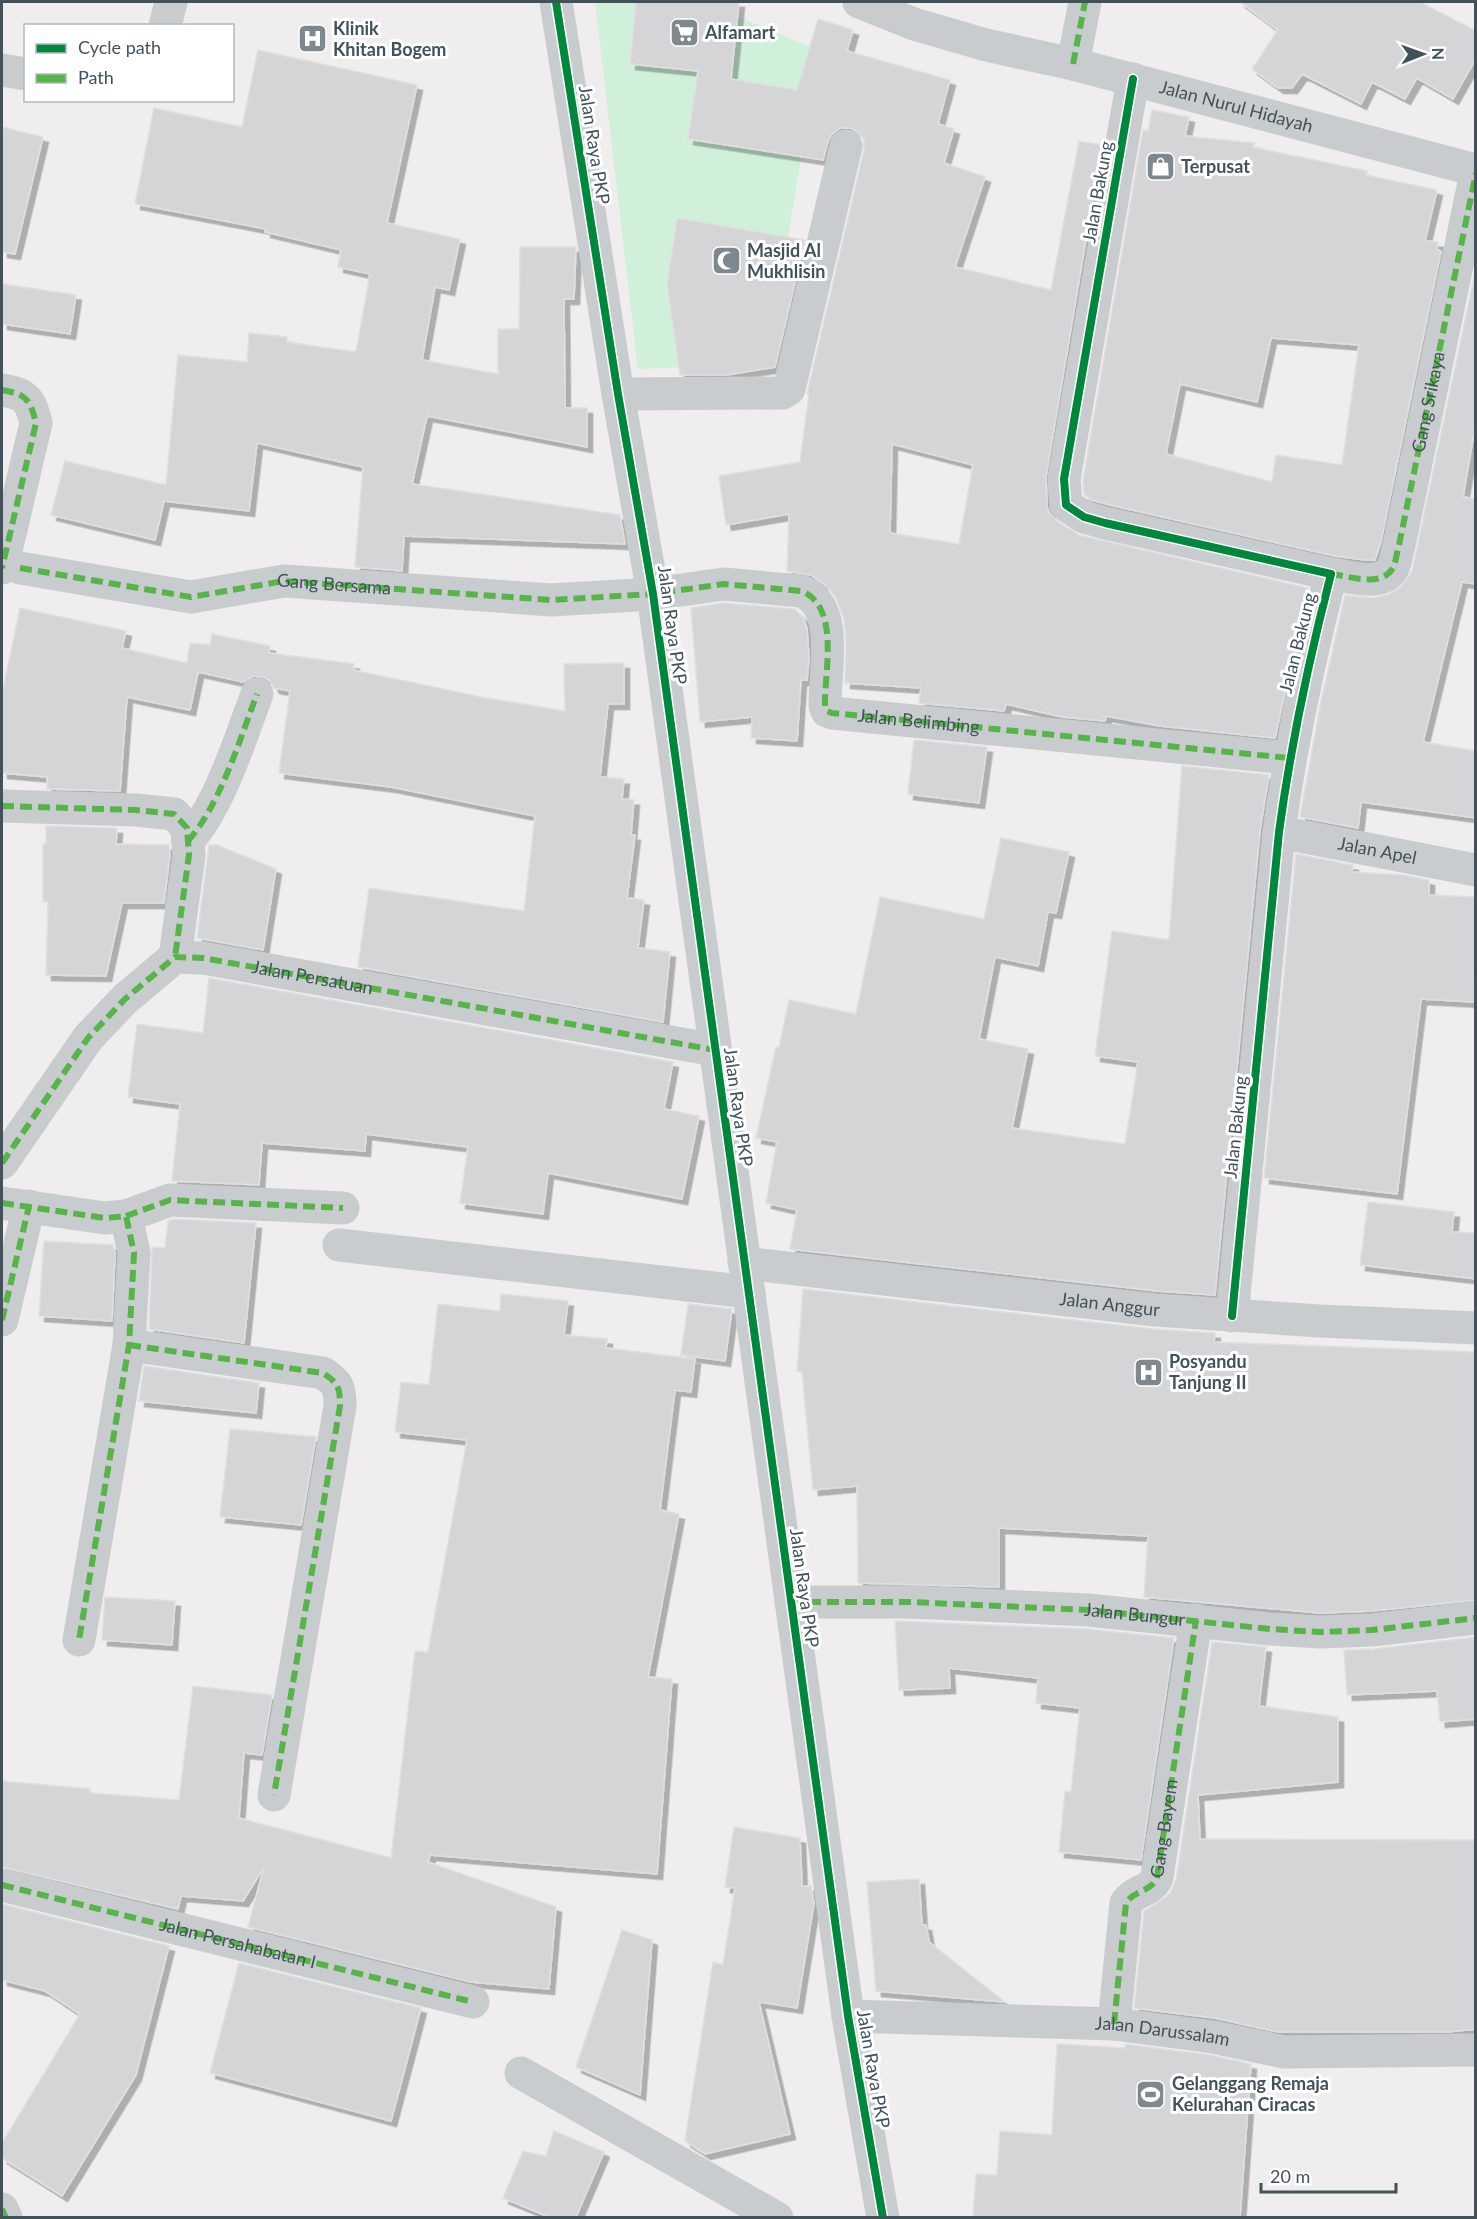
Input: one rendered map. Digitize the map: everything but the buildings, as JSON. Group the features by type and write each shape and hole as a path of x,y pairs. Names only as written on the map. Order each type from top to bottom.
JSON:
{"street":[{"path":"166,24 171,2"},
{"name":"Jalan Raya PKP","path":"556,2 618,394 653,594 848,2016 883,2217"},
{"name":"Jalan Nurul Hidayah","path":"859,2 914,24 976,42 1133,79 1476,171"},
{"path":"1074,64 1085,2"},
{"path":"2,70 24,74"},
{"name":"Jalan Bakung","path":"1133,79 1064,479 1066,505 1084,517 1105,523 1331,574 1300,697 1279,832 1232,1316"},
{"path":"618,394 783,393 789,389 846,146"},
{"name":"Gang Srikaya","path":"1331,574 1377,579 1386,575 1393,567 1476,171"},
{"path":"2,390 19,393 31,403 36,423 11,568"},
{"name":"Gang Bersama","path":"11,568 191,597 284,581 551,600 653,594"},
{"name":"Jalan Belimbing","path":"653,594 724,584 801,591 812,595 821,607 829,648 825,706 827,711 832,713 1289,758"},
{"path":"188,841 198,830 221,784 257,694"},
{"path":"2,806 136,810 174,814 187,828 189,855 175,957 125,999 88,1038 2,1163"},
{"name":"Jalan Apel","path":"1279,832 1476,870"},
{"name":"Jalan Persatuan","path":"175,957 203,958 715,1050"},
{"path":"2,1320 15,1204 105,1218 126,1216 170,1200 343,1209"},
{"path":"79,1640 129,1345 134,1253 126,1216"},
{"name":"Jalan Anggur","path":"339,1245 1232,1316 1476,1328"},
{"path":"129,1345 323,1373 335,1382 340,1394 340,1406 274,1795"},
{"name":"Jalan Bungur","path":"790,1602 910,1602 1088,1610 1320,1632 1372,1630 1476,1618"},
{"name":"Gang Bayem","path":"1114,2024 1126,1903 1133,1894 1152,1887 1157,1878 1196,1620"},
{"name":"Jalan Persahabatan I","path":"2,1885 473,2002"},
{"name":"Jalan Darussalam","path":"848,2016 1114,2024 1213,2037 1284,2052 1476,2050"},
{"path":"521,2073 777,2217"},
{"path":"2,2209 6,2217"}],"green space":[{"path":"595,2 702,2 819,50 767,364 638,369"}],"marked path":[{"path":"1073,64 1085,2"},
{"path":"1331,574 1373,579 1381,578 1393,568 1476,173"},
{"path":"2,390 17,393 26,399 32,408 36,423 2,568"},
{"path":"20,568 191,597 284,581 551,600 653,594 724,584 801,591 813,599 826,625 828,659 825,706 827,711 832,713 1289,758"},
{"path":"188,841 210,809 219,791 257,694"},
{"path":"2,806 136,810 174,814 187,828 189,855 175,957"},
{"path":"2,1163 88,1038 125,999 175,957 203,958 715,1050"},
{"path":"126,1216 170,1200 343,1208"},
{"path":"2,1203 105,1218 126,1216 134,1253 129,1345 79,1640"},
{"path":"2,1320 29,1206"},
{"path":"129,1345 323,1373 335,1383 339,1390 340,1406 274,1795"},
{"path":"791,1602 910,1602 1088,1610 1320,1632 1372,1630 1476,1618"},
{"path":"1114,2024 1126,1903 1151,1886 1157,1877 1196,1620"},
{"path":"2,1885 473,2002"},
{"path":"2,2209 6,2218"}],"cycle path":[{"path":"556,2 618,394 653,594 848,2016 883,2218"},
{"path":"1133,79 1064,479 1066,505 1084,517 1105,523 1331,574 1301,702 1279,832 1232,1316"}],"place":[{"name":"Alfamart","path":"684,33"},
{"name":"Klinik Khitan Bogem","path":"312,39"},
{"name":"Terpusat","path":"1160,167"},
{"name":"Masjid Al Mukhlisin","path":"726,261"},
{"name":"Posyandu Tanjung II","path":"1148,1372"},
{"name":"Gelanggang Remaja Kelurahan Ciracas","path":"1151,2094"}]}
